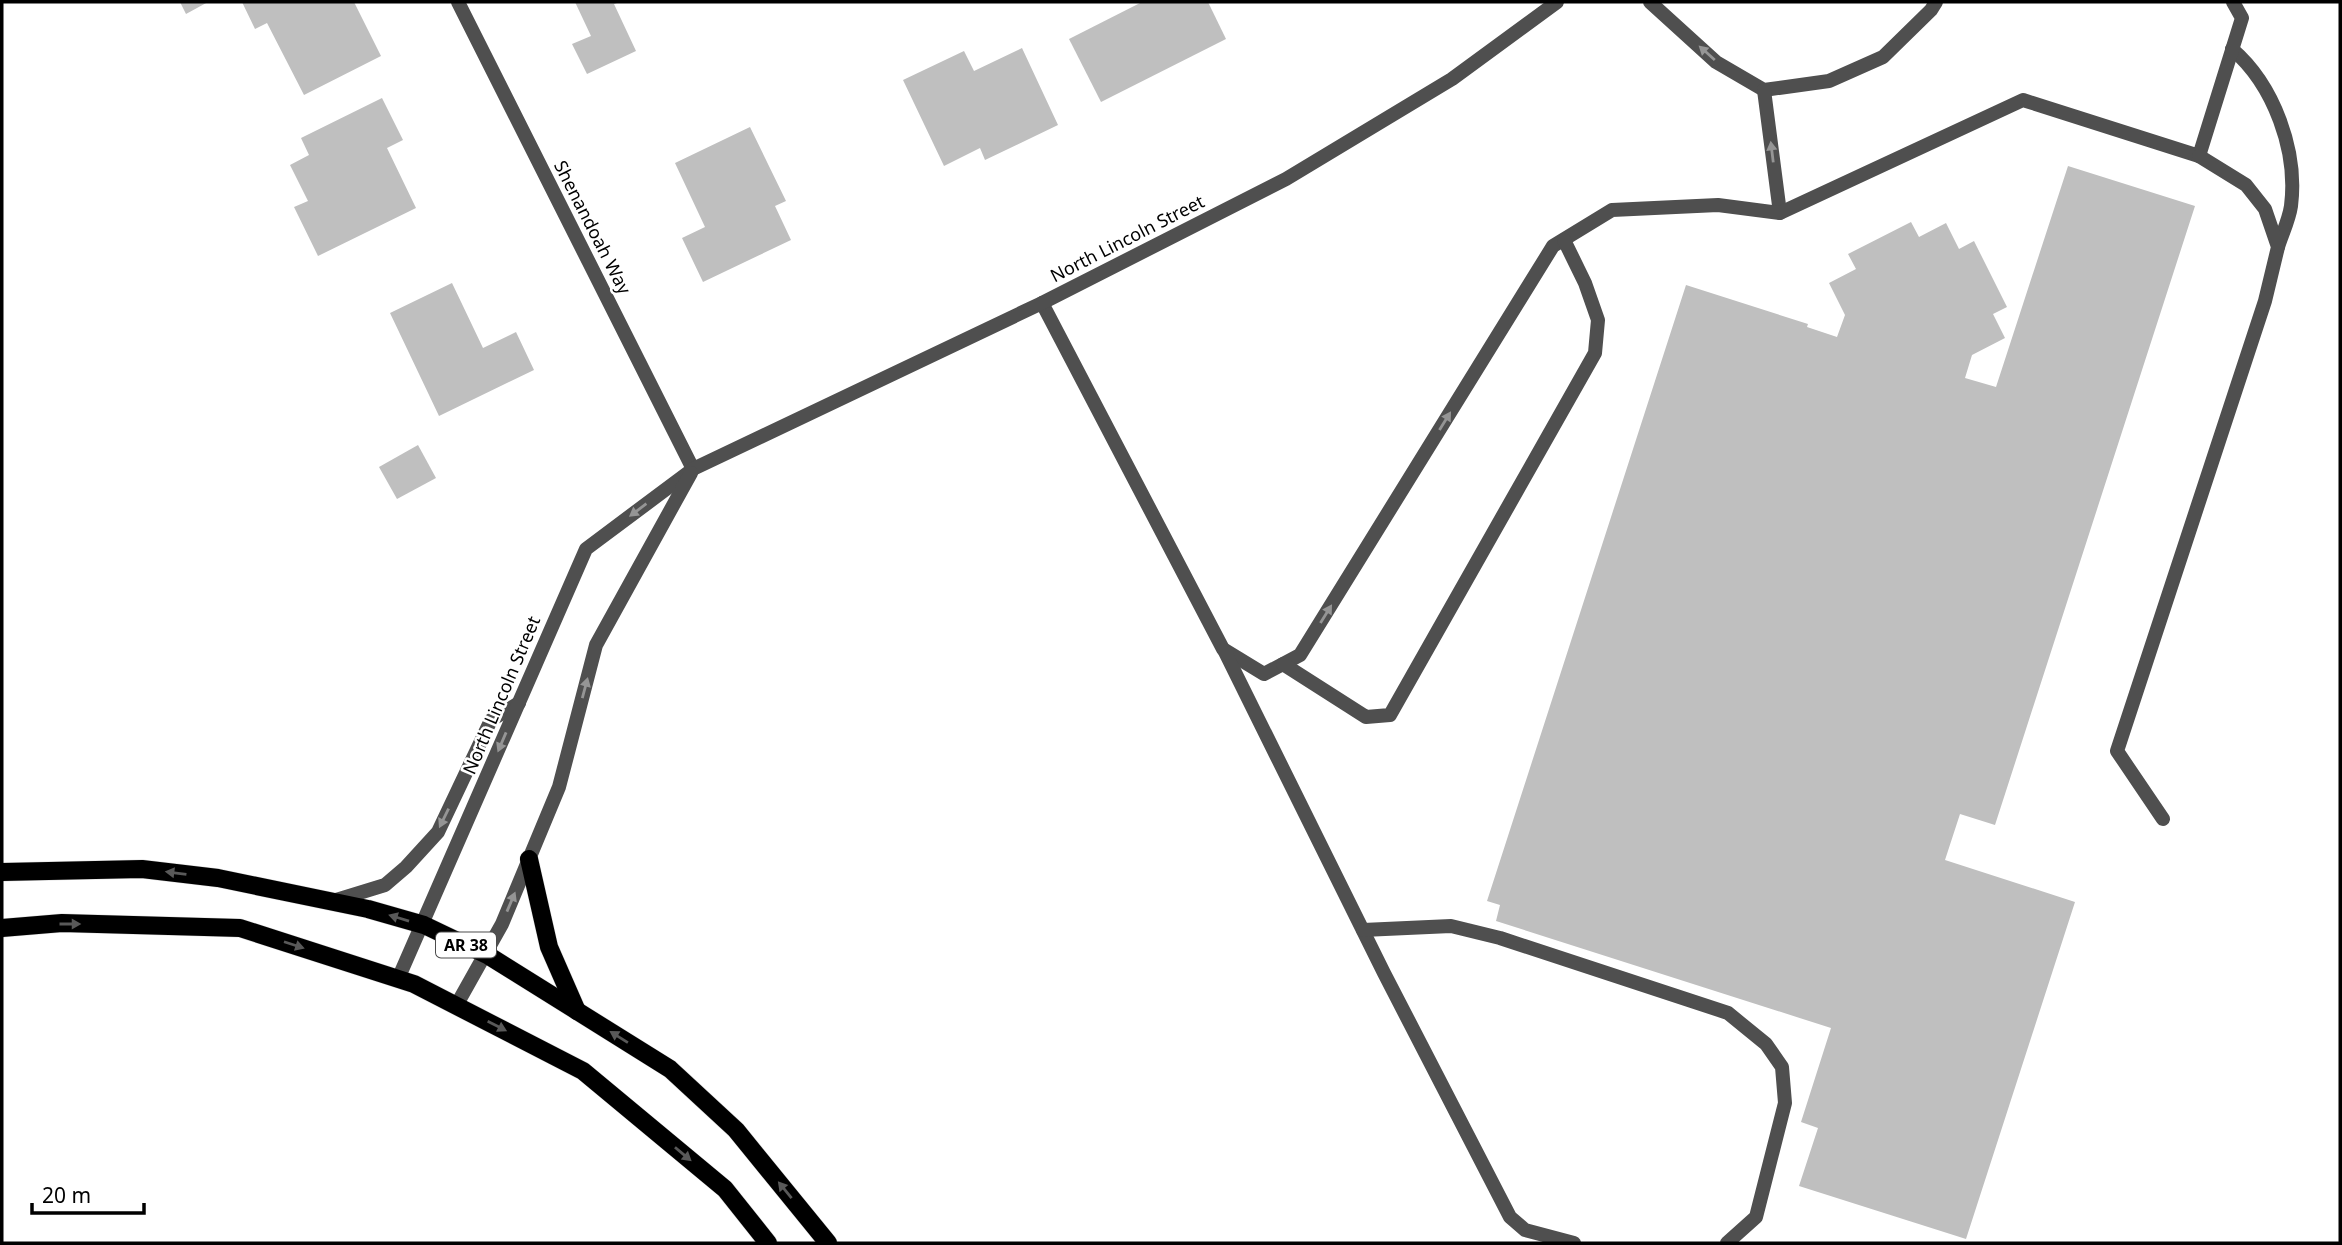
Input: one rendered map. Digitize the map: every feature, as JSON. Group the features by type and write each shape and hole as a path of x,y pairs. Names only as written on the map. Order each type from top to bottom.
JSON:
{"main road":[{"path":"529,859 549,947 578,1011"},
{"name":"AR 38","path":"2,872 142,869 218,878 333,901 424,925 484,954 670,1069 736,1130 828,1243"},
{"path":"2,928 62,923 240,928 414,984 583,1071 725,1189 768,1243"}],"street":[{"name":"Shenandoah Way","path":"458,2 693,469"},
{"name":"North Lincoln Street","path":"398,979 424,925 586,549 693,469 1042,303 1286,179 1452,79 1557,2"},
{"path":"1650,2 1716,62 1764,90 1829,81 1883,57 1936,2"},
{"path":"2199,156 2242,18 2233,2"},
{"path":"2163,819 2117,751 2265,301 2290,209 2292,183 2286,143 2270,99 2251,65 2232,49"},
{"path":"1764,90 1780,214"},
{"path":"1223,649 1264,674 1300,655 1553,246 1612,210 1718,205 1780,214 2023,100 2199,156 2246,185 2265,209 2277,249"},
{"path":"1283,664 1366,717 1390,715 1595,352 1598,320 1585,283 1564,240"},
{"path":"1042,303 1223,649 1510,1217 1525,1230 1574,1243"},
{"path":"456,1006 502,924 559,787 596,645 693,469"},
{"path":"333,901 385,885 406,867 438,832 491,720 519,703"},
{"path":"1363,930 1451,926 1500,938 1728,1013 1766,1044 1782,1067 1785,1103 1755,1217 1727,1243"}],"building":[{"path":"180,2 208,2 186,14"},
{"path":"242,2 354,2 381,56 304,95 267,23 255,29"},
{"path":"575,2 620,2 614,4 636,51 587,74 572,44 591,36"},
{"path":"1142,2 1208,2 1226,39 1101,102 1069,39"},
{"path":"1022,48 1058,125 985,160 980,148 944,166 903,80 964,51 974,71"},
{"path":"382,98 403,140 387,148 416,208 318,256 294,207 308,201 290,165 309,155 301,138"},
{"path":"750,127 786,201 775,206 791,240 703,282 682,238 705,227 675,163"},
{"path":"2068,166 2195,206 1995,825 1960,814 1945,860 2075,902 1966,1239 1799,1186 1818,1128 1801,1122 1831,1028 1496,921 1500,905 1487,901 1686,285 1808,324 1807,327 1837,337 1845,315 1829,283 1856,269 1848,254 1911,222 1919,237 1946,223 1959,249 1974,241 2007,307 1993,314 2005,338 1972,355 1965,378 1996,387"},
{"path":"452,283 483,348 516,332 534,370 439,416 390,313"},
{"path":"418,445 436,478 397,499 379,467"}]}
